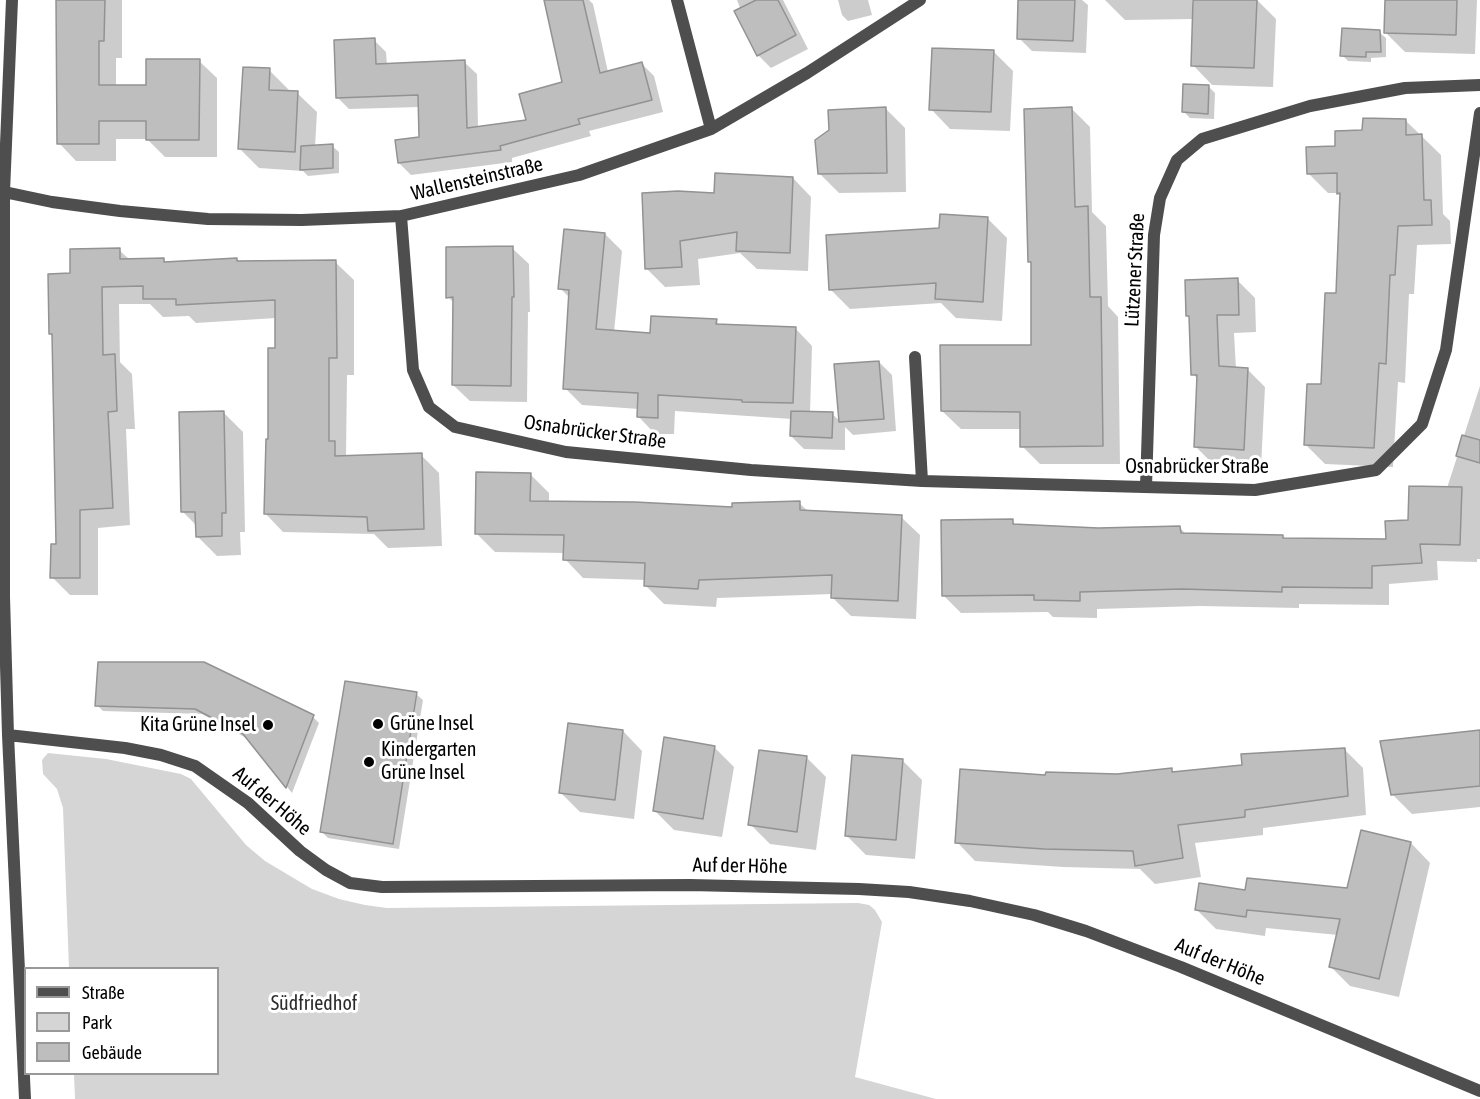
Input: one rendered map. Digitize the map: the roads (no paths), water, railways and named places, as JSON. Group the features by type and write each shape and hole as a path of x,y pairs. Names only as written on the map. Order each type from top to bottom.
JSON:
{"street":[{"path":"12,0 2,192 3,672 25,1099"},
{"path":"677,0 711,129"},
{"name":"Wallensteinstraße","path":"2,192 52,202 120,211 208,219 302,220 400,216 579,175 711,129 807,74 920,0"},
{"name":"Lützener Straße","path":"1146,487 1154,235 1160,198 1177,160 1202,139 1310,106 1406,88 1480,85"},
{"name":"Osnabrücker Straße","path":"400,216 413,370 429,407 455,427 566,452 751,470 922,482 1255,490 1376,470 1422,424 1446,350 1480,112"},
{"path":"915,357 922,482"},
{"name":"Auf der Höhe","path":"8,735 125,748 161,754 195,766 248,803 326,870 350,883 382,887 690,885 859,888 909,892 970,901 1034,915 1086,931 1181,967 1480,1091"}],"place":[{"name":"Grüne Insel","path":"378,724"},
{"name":"Kita Grüne Insel","path":"268,725"},
{"name":"Kindergarten Grüne Insel","path":"369,762"}],"park label":[{"name":"Südfriedhof","path":"314,1004"}]}
